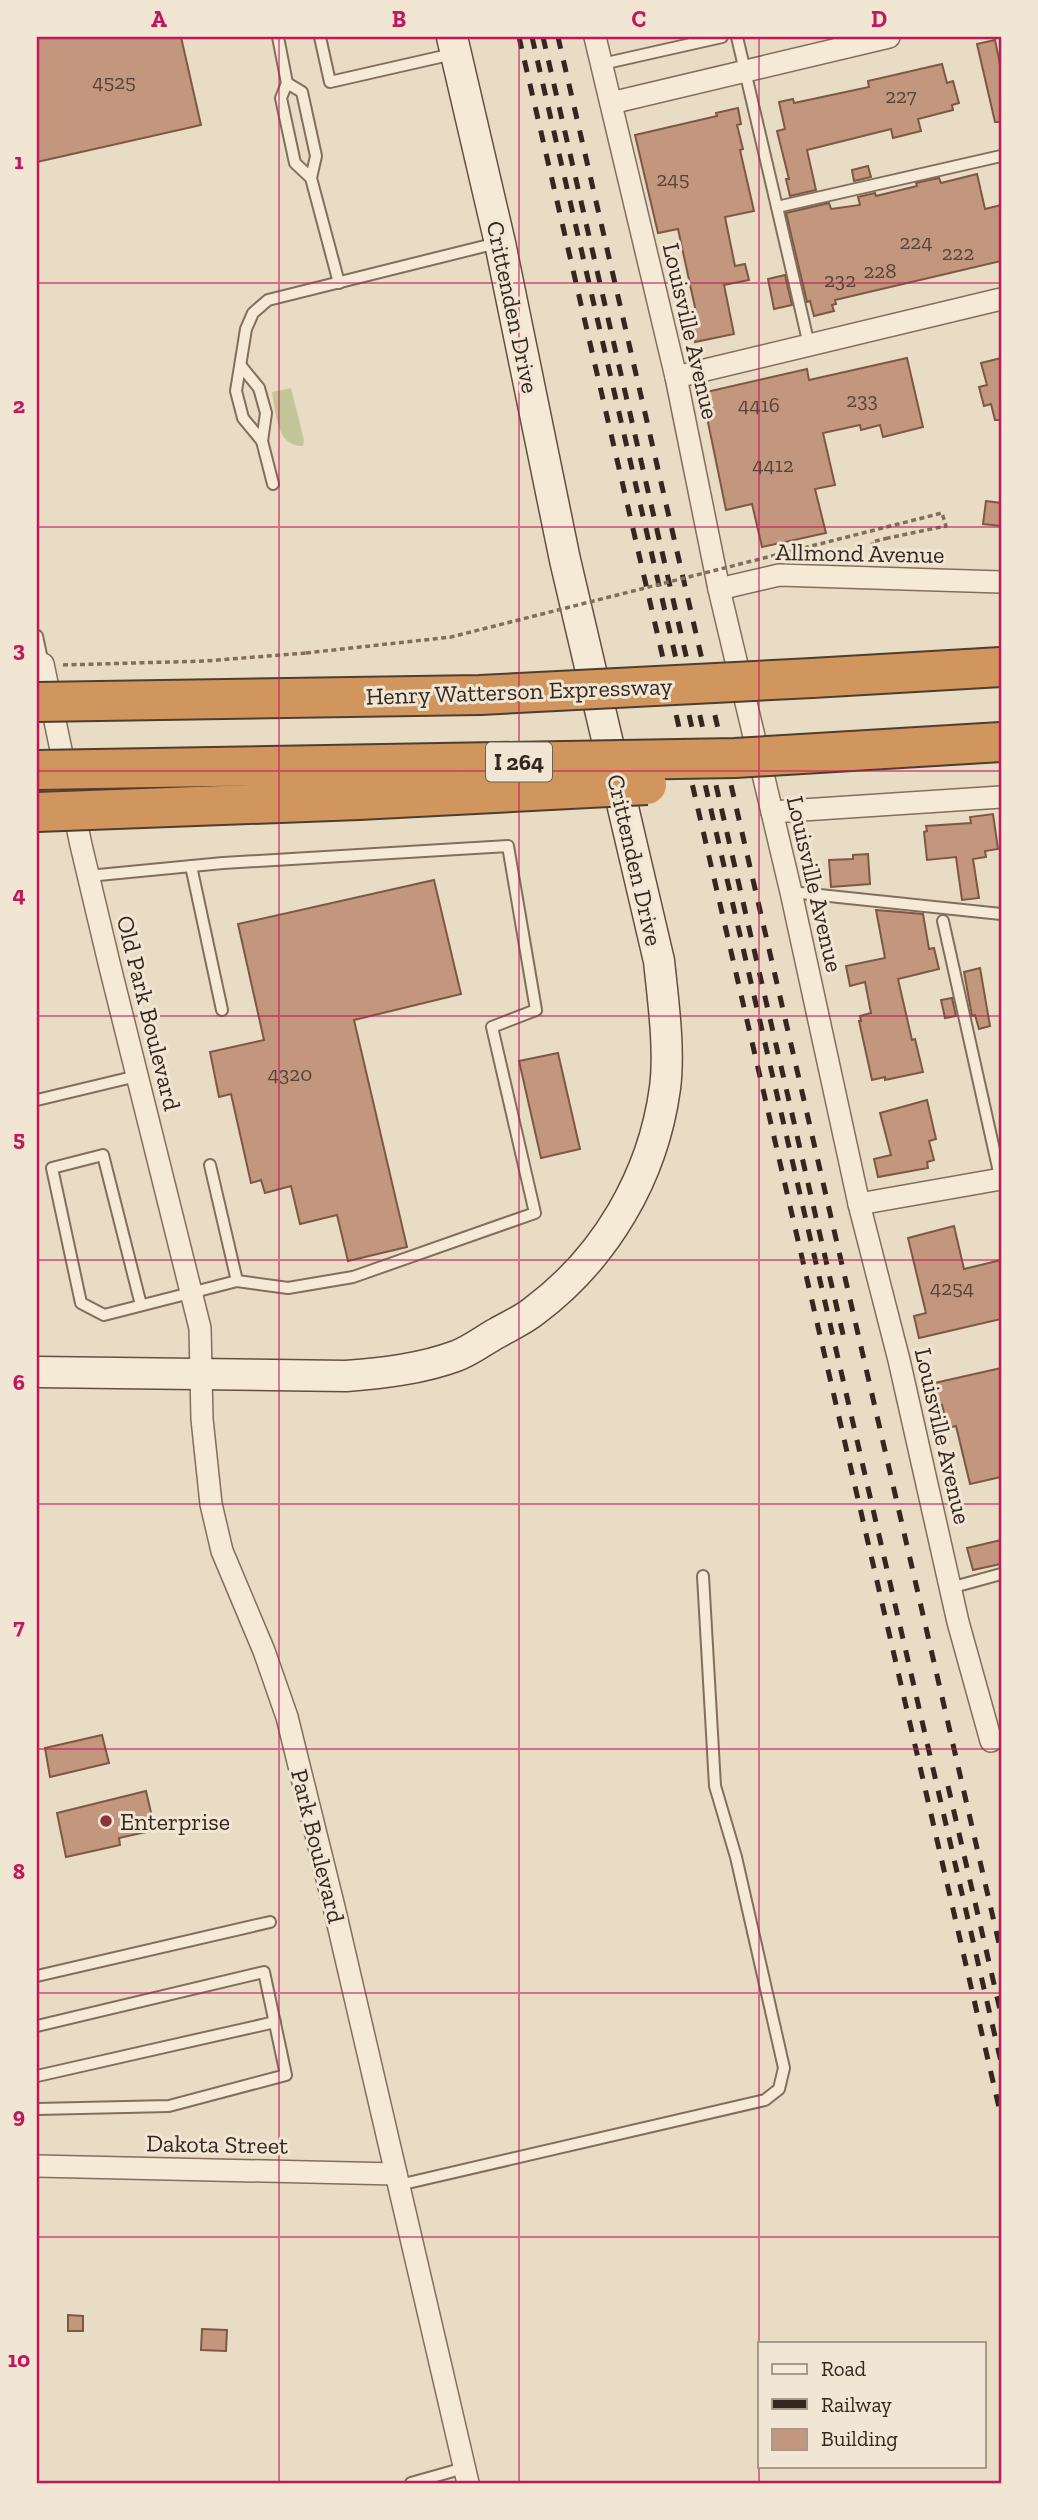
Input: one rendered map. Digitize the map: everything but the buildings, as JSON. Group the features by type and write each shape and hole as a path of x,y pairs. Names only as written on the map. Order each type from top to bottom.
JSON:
{"highway":[{"name":"Henry Watterson Expressway","path":"37,702 481,695 1001,667"},
{"name":"I 264","path":"37,770 735,758 1001,741"},
{"path":"37,811 359,800 696,782 735,758"}],"main road":[{"name":"Crittenden Drive","path":"201,1374 387,1373 457,1356 533,1312 585,1267 617,1222 641,1176 655,1134 665,1087 665,1026 659,961 565,561 500,243 454,45"},
{"path":"37,1372 201,1374"}],"street":[{"name":"Louisville Avenue","path":"595,37 676,377 719,589 791,892 859,1204 899,1360 950,1588 991,1741"},
{"path":"611,103 888,37"},
{"path":"676,377 1001,299"},
{"name":"Allmond Avenue","path":"719,589 779,575 1001,582"},
{"name":"Old Park Boulevard","path":"43,664 88,876 200,1328 201,1374"},
{"path":"772,812 1001,797"},
{"path":"859,1204 1001,1180"},
{"name":"Park Boulevard","path":"201,1374 202,1419 211,1504 222,1550 264,1651 287,1717 466,2476"},
{"name":"Dakota Street","path":"37,2166 398,2180"}],"lane":[{"path":"278,37 287,83 281,98 295,163 311,178"},
{"path":"320,37 330,82 454,45"},
{"path":"602,64 722,37"},
{"path":"737,37 809,345"},
{"path":"287,83 302,92 316,156 311,178 339,283"},
{"path":"776,207 1001,156"},
{"path":"262,441 243,418 236,391 246,329 253,313 268,300 500,243"},
{"path":"241,366 259,388 266,413 262,441 273,484"},
{"path":"37,636 43,664"},
{"path":"88,876 191,866 508,846 536,1010 492,1027 535,1213 353,1277 288,1288 237,1281 104,1315 81,1303 52,1168 103,1155 141,1305"},
{"path":"191,866 222,1010"},
{"path":"791,892 1001,914"},
{"path":"943,921 1001,1180"},
{"path":"37,1100 137,1076"},
{"path":"210,1165 237,1281"},
{"path":"950,1588 1001,1574"},
{"path":"398,2180 765,2100 779,2089 784,2068 736,1857 715,1786 703,1576"},
{"path":"37,1976 270,1922"},
{"path":"37,2026 264,1972 286,2075 169,2106 37,2109"},
{"path":"37,2076 275,2022"},
{"path":"411,2483 466,2476"}],"path":[{"path":"43,664 205,661 451,637 942,513 946,526 872,542 873,551 926,554 926,579"}],"green space":[{"path":"291,388 304,440 303,446 287,441 276,418 272,392"}],"railway":[{"path":"519,37 1001,2116"},
{"path":"532,37 1001,2062"},
{"path":"543,37 845,1343"},
{"path":"558,37 1001,1952"},
{"path":"948,1786 1001,2014"}],"place":[{"name":"Enterprise","path":"106,1821"}]}
